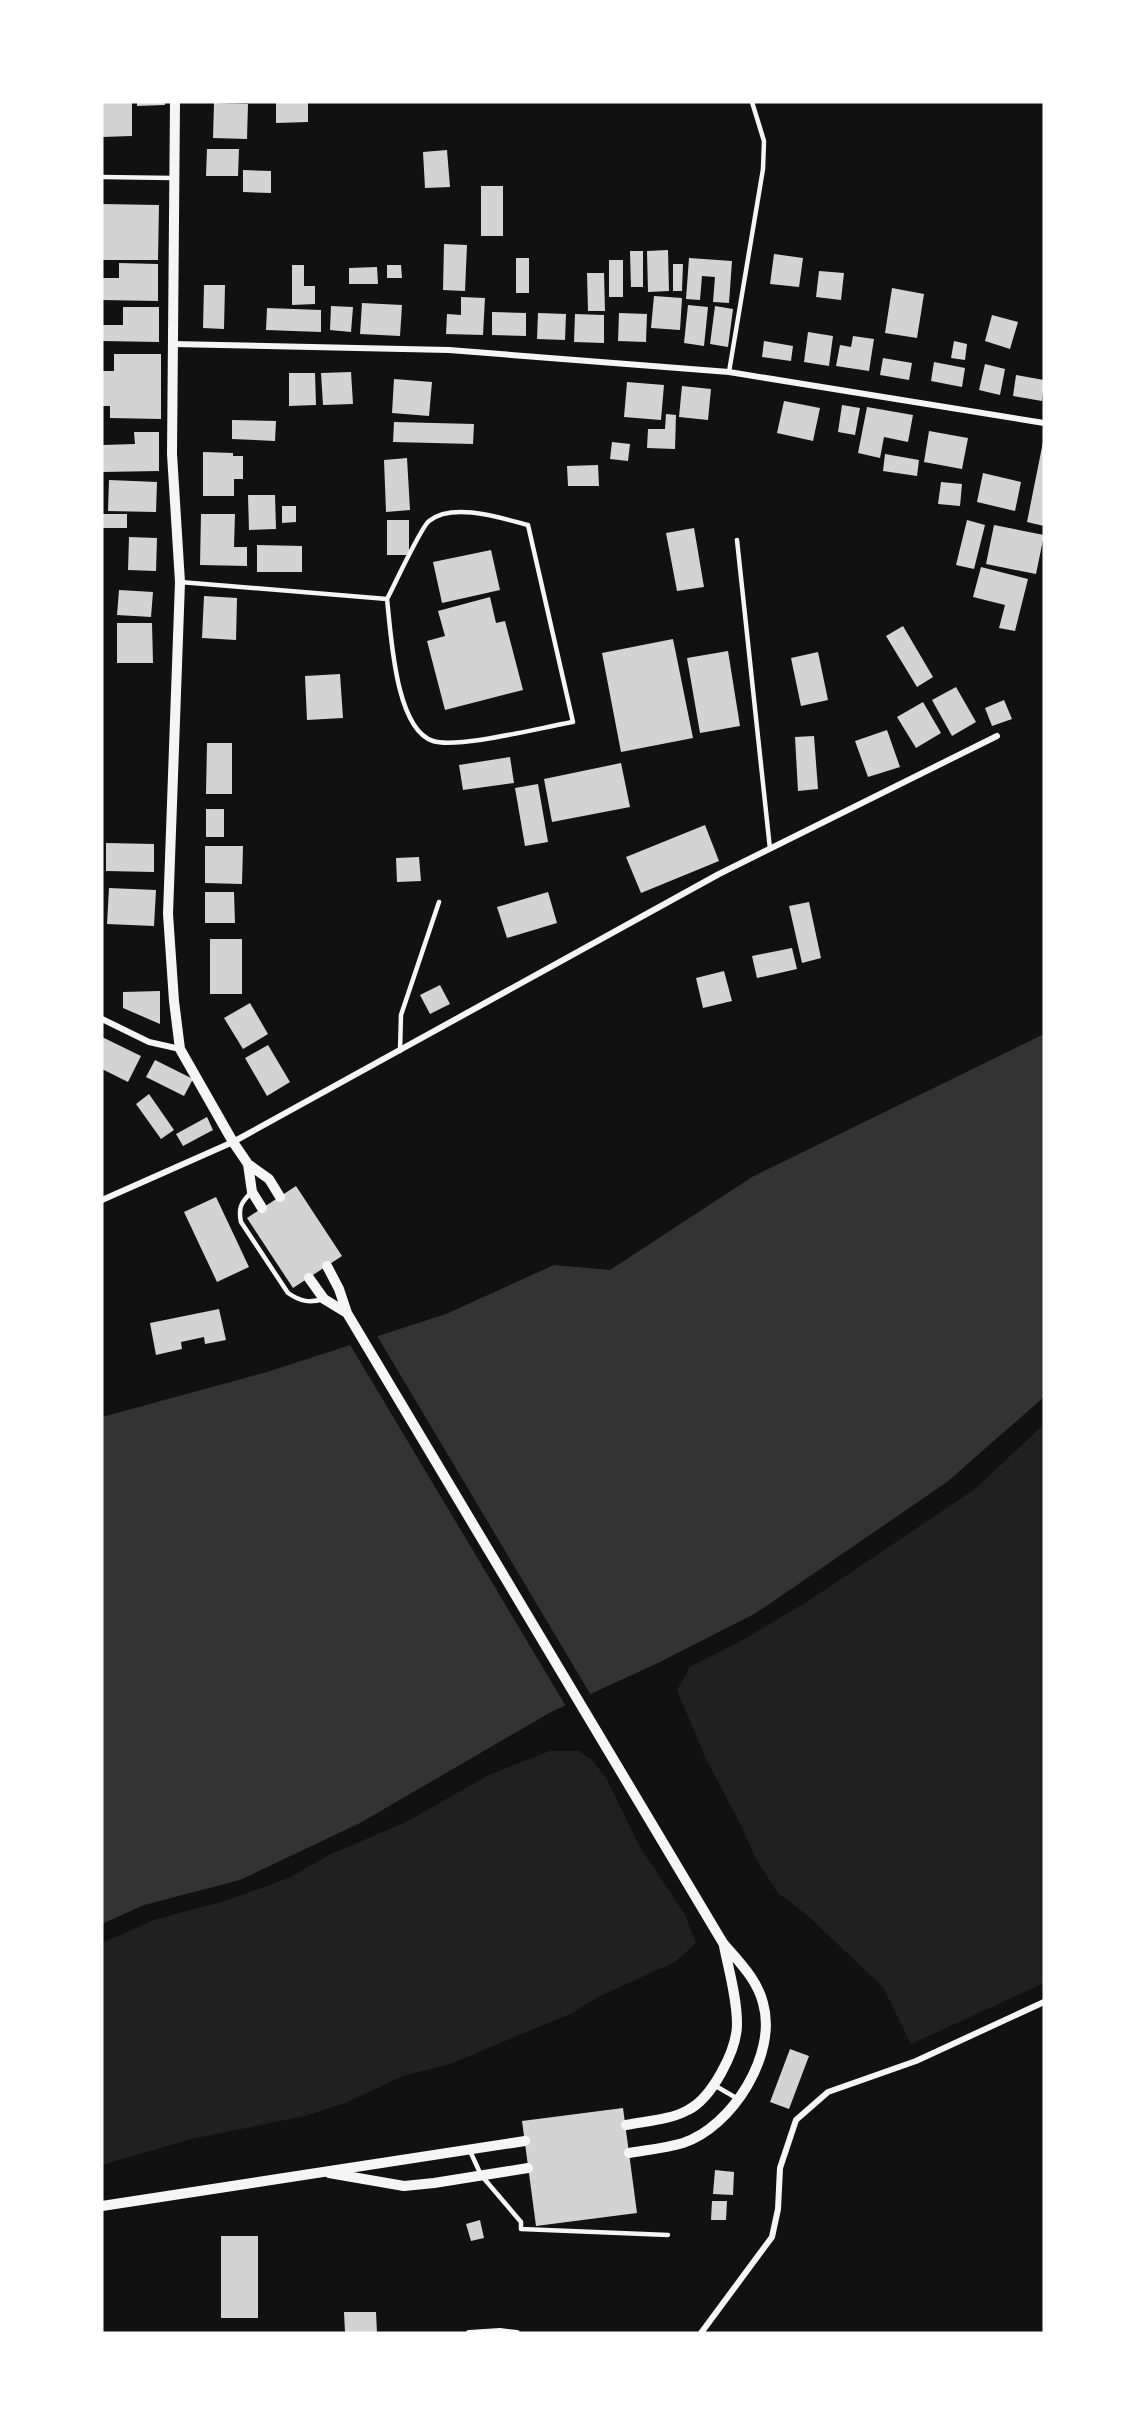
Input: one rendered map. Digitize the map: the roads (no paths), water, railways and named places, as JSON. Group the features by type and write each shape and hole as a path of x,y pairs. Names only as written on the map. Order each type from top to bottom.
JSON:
{"street":[{"path":"175,102 172,454 180,582 168,914 174,1001 180,1048 233,1142 248,1164 268,1179 280,1197"},
{"path":"172,344 449,350 729,372 1044,423"},
{"path":"102,1200 233,1142 613,931 770,849 997,736"},
{"path":"102,1019 150,1042 180,1048"},
{"path":"248,1164 252,1192 262,1208"},
{"path":"327,1266 339,1289 346,1313 716,1932 753,1977 764,2004 766,2032 763,2051 739,2099 717,2122 684,2143 629,2153"},
{"path":"309,1278 324,1299 346,1313"},
{"path":"626,2125 677,2115 690,2110 714,2085 724,2067 737,2025 723,1943"},
{"path":"701,2333 772,2237 778,2210 780,2168 796,2120 828,2092 916,2061 1044,2002"},
{"path":"102,2206 525,2141"},
{"path":"317,2172 404,2186 528,2168"},
{"path":"470,2333 500,2331 517,2333"}],"lane":[{"path":"729,372 763,169 764,141 752,102"},
{"path":"102,177 173,178"},
{"path":"446,513 487,514 528,525 573,722 452,744 431,741 412,724 394,670 387,599 427,522 446,513"},
{"path":"737,540 770,849"},
{"path":"180,582 387,599"},
{"path":"400,1051 401,1015 439,902"},
{"path":"252,1192 242,1201 239,1211 241,1222 288,1293 305,1302 312,1303 324,1299"},
{"path":"714,2085 739,2099"},
{"path":"469,2149 481,2175 521,2222 521,2229 668,2235"}]}
